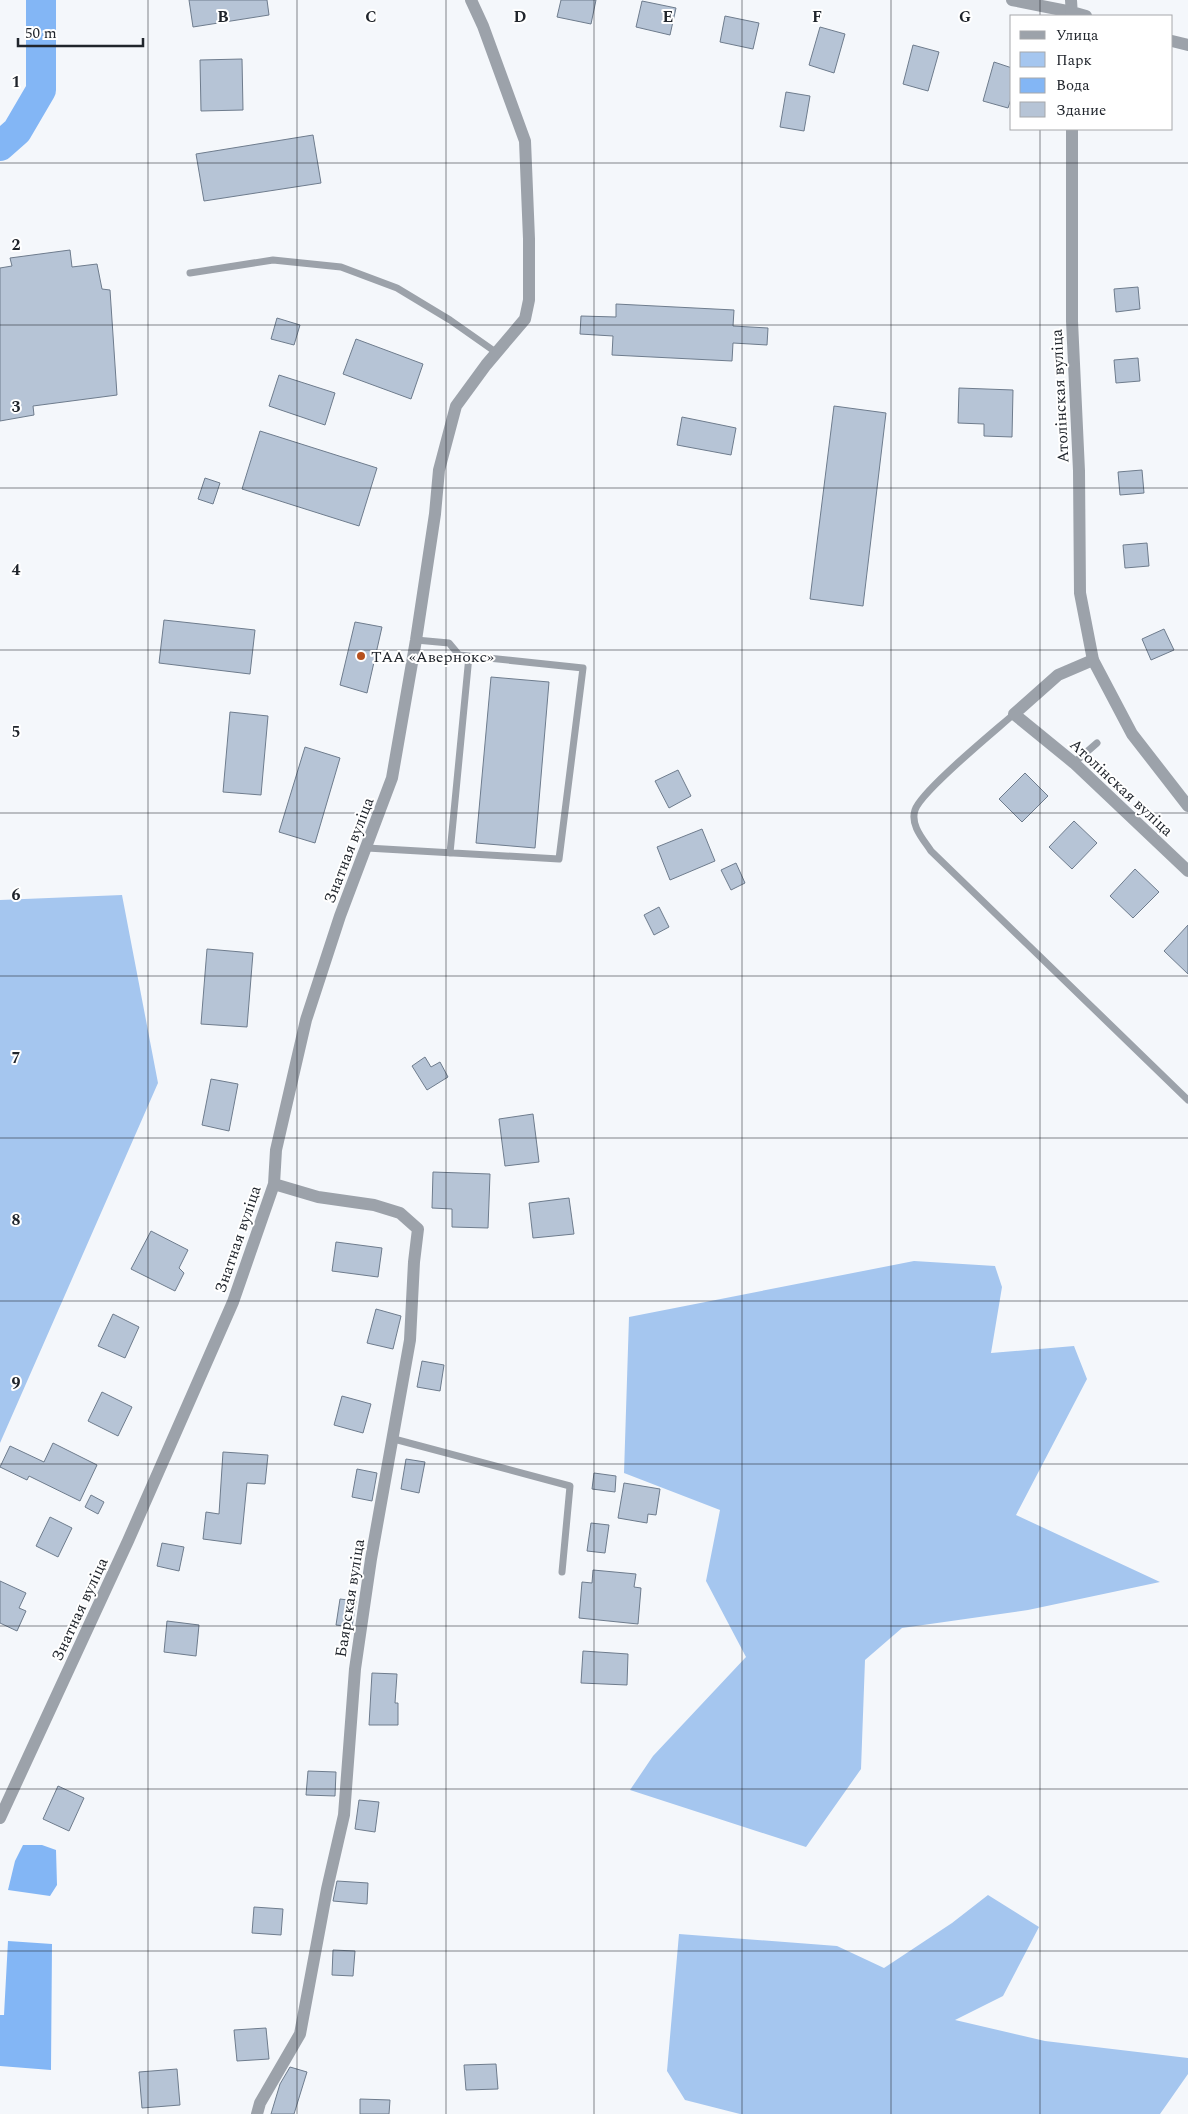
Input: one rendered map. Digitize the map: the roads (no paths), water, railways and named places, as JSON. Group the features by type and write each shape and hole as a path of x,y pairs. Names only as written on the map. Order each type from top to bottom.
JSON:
{"street":[{"name":"Знатная вуліца","path":"0,1818 173,1442 233,1302 274,1184 276,1150 306,1020 340,916 392,778 416,640 435,514 439,470 456,406 525,319 529,300 530,239 525,141 483,26 471,0"},
{"path":"1012,0 1072,10 1084,15"},
{"path":"1173,40 1188,45"},
{"name":"Атолінская вуліца","path":"1072,130 1072,321 1079,471 1080,593 1094,660 1132,734 1188,806"},
{"path":"1014,714 1058,675 1094,660"},
{"name":"Атолінская вуліца","path":"1014,714 1074,763 1188,871"},
{"name":"Баярская вуліца","path":"257,2114 260,2103 300,2034 308,2002 328,1889 344,1815 355,1669 371,1558 394,1439 410,1340 414,1262 418,1229 400,1213 374,1205 318,1197 274,1184"}],"lane":[{"path":"190,274 273,260 341,267 397,288 450,320 497,353"},
{"path":"367,848 559,859 583,668 459,655 450,643 416,640"},
{"path":"450,853 469,656"},
{"path":"1014,714 933,787 915,810 916,829 931,851 1188,1100"},
{"path":"1074,763 1097,743"},
{"path":"394,1439 570,1486 562,1572"}],"water":[{"path":"23,1845 42,1845 56,1850 57,1885 50,1896 8,1890 15,1861"},
{"path":"8,1941 52,1944 51,2070 0,2066 0,2015 4,2015"}],"waterway":[{"path":"0,146 17,131 41,90 41,0"}],"place":[{"name":"ТАА «Авернокс»","path":"361,656"}]}
